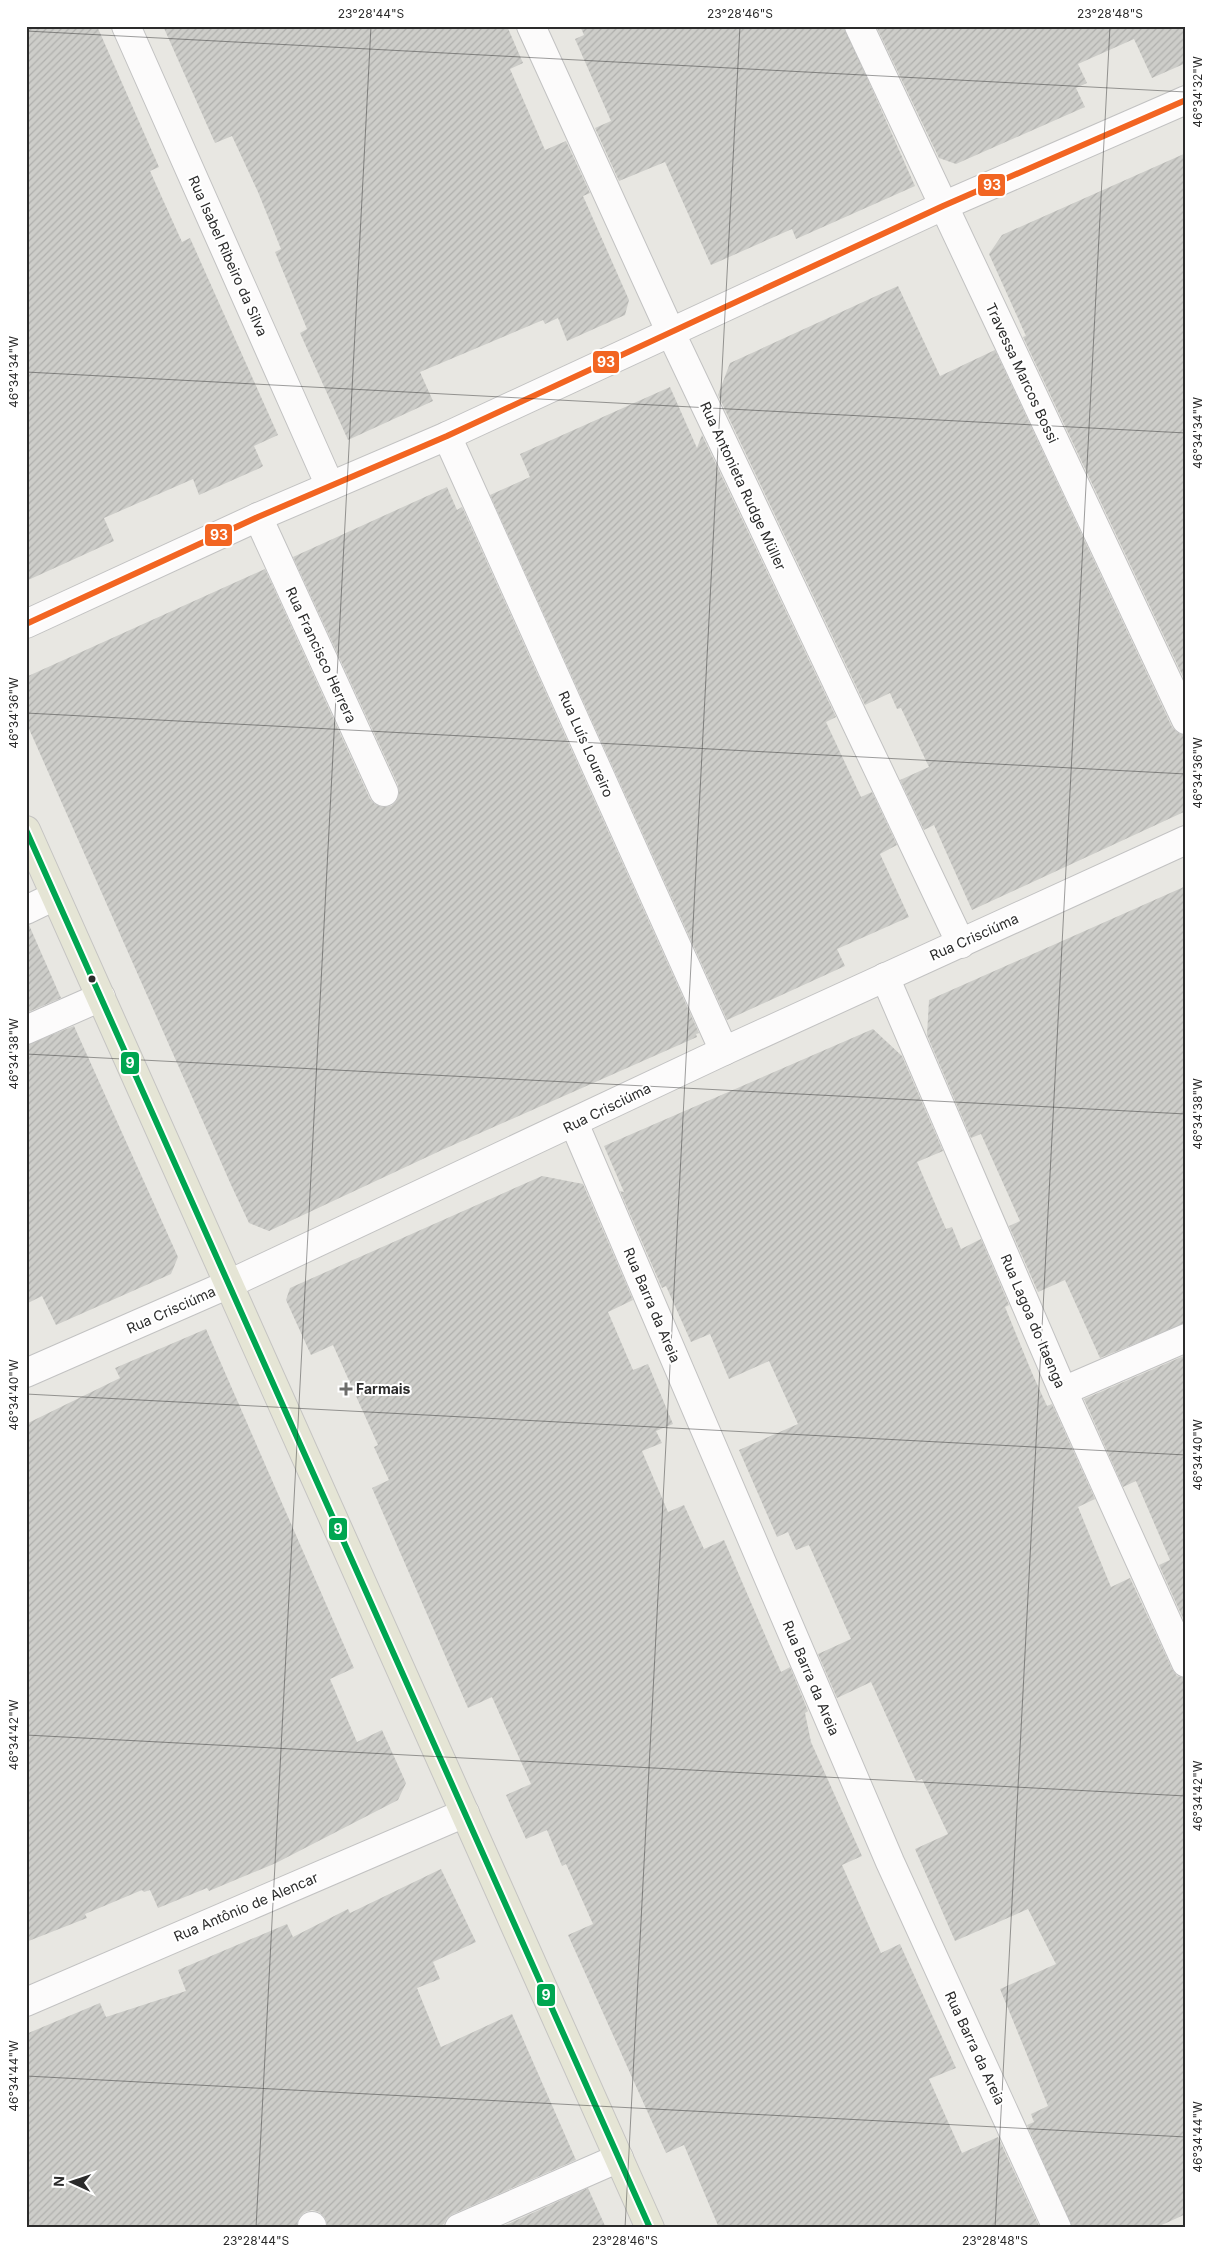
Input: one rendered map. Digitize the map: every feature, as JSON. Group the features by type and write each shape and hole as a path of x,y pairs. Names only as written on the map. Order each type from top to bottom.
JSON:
{"main road":[{"path":"26,830 650,2228"}],"street":[{"name":"Rua Isabel Ribeiro da Silva","path":"126,26 330,486"},
{"name":"Rua Antonieta Rudge Müller","path":"531,26 670,331 961,944"},
{"name":"Travessa Marcos Bossi","path":"859,26 1186,720"},
{"path":"26,624 258,517 447,436 943,206 1186,100"},
{"name":"Rua Luís Loureiro","path":"447,436 724,1051"},
{"name":"Rua Francisco Herrera","path":"258,517 384,792"},
{"name":"Rua Crisciúma","path":"26,1373 229,1284 724,1051 1186,840"},
{"path":"26,910 55,896"},
{"name":"Rua Lagoa do Itaenga","path":"885,977 1063,1391 1186,1663"},
{"path":"26,1030 101,997"},
{"name":"Rua Barra da Areia","path":"574,1123 886,1853 1057,2228"},
{"path":"1063,1391 1186,1338"},
{"name":"Rua Antônio de Alencar","path":"26,2002 465,1813"},
{"path":"459,2228 618,2158"}],"building":[{"path":"26,26 97,26 159,167 150,171 182,242 190,238 278,435 254,446 263,466 260,468 199,495 193,479 104,518 114,541 26,581"},
{"path":"163,26 507,26 523,63 510,69 545,150 566,141 590,193 583,196 629,300 625,315 567,341 558,318 545,324 543,320 420,372 433,401 348,440 300,333 307,329 275,252 281,249 258,192 232,136 215,143"},
{"path":"580,26 844,26 915,186 796,239 792,229 711,265 665,162 619,181 595,128 611,121 575,39 584,35"},
{"path":"876,26 1186,26 1186,63 1152,78 1134,39 1078,64 1087,83 1076,88 1085,107 956,164 939,158"},
{"path":"1186,153 1186,683 1023,337 1026,336 989,254 1002,235"},
{"path":"898,286 940,376 995,350 1172,727 1178,733 1186,735 1186,811 972,910 934,825 924,830 900,780 929,767 901,708 897,709 890,693 865,705 718,395 730,363"},
{"path":"670,387 697,448 702,435 836,717 826,722 861,797 872,792 897,845 880,854 909,917 837,949 845,966 727,1020 490,495 530,477 520,454"},
{"path":"447,487 457,510 462,507 699,1033 696,1034 697,1037 442,1150 269,1231 249,1223 26,722 26,677 265,569 370,799 382,807 391,806 399,794 398,785 293,557"},
{"path":"1186,886 1186,1323 1100,1358 1065,1280 1038,1292 1009,1226 1020,1221 981,1134 971,1138 927,1035 929,1000"},
{"path":"26,925 29,925 61,998 26,1013"},
{"path":"74,1026 178,1257 171,1274 56,1325 42,1296 26,1304 26,1045"},
{"path":"873,1029 902,1056 943,1151 917,1162 946,1229 952,1227 961,1249 981,1239 1009,1305 1005,1307 1032,1373 1047,1406 1052,1404 1095,1499 1078,1507 1111,1587 1130,1578 1172,1669 1177,1676 1186,1678 1186,2214 1155,2228 1072,2228 1027,2125 1034,2122 1031,2114 1048,2106 1000,1989 1056,1964 1028,1909 955,1941 915,1849 948,1834 922,1779 916,1781 871,1682 837,1698 818,1654 851,1639 809,1545 796,1550 788,1532 777,1537 739,1450 798,1424 769,1361 729,1379 710,1334 691,1342 666,1286 662,1288 620,1191 624,1192 604,1146"},
{"path":"542,1176 583,1184 633,1300 608,1312 633,1370 648,1364 673,1424 656,1431 662,1443 642,1451 668,1512 684,1505 704,1549 724,1540 781,1672 790,1667 808,1711 805,1713 811,1742 862,1856 842,1865 881,1953 900,1944 956,2068 929,2079 962,2153 998,2137 1040,2228 719,2228 684,2145 666,2153 568,1935 593,1924 566,1864 562,1866 547,1830 526,1839 506,1795 531,1784 492,1697 468,1708 372,1488 389,1480 374,1447 378,1445 333,1345 311,1355 286,1300 290,1288"},
{"path":"206,1329 354,1668 330,1679 357,1742 382,1730 406,1783 398,1800 276,1863 209,1891 207,1888 158,1908 150,1890 144,1892 142,1890 85,1914 87,1918 26,1942 26,1424 120,1378 115,1368"},
{"path":"1186,1355 1186,1625 1159,1565 1170,1560 1136,1481 1123,1487 1084,1399"},
{"path":"441,1869 476,1942 433,1962 440,1979 417,1988 441,2047 512,2014 576,2160 453,2214 447,2218 444,2224 437,2228 328,2228 325,2218 319,2212 312,2210 305,2212 299,2218 296,2228 26,2228 26,2034 100,2003 106,2017 186,1991 178,1970 287,1924 293,1937 348,1909 350,1913"},
{"path":"588,2188 606,2228 499,2228"}],"transit line":[{"name":"93","path":"26,624 258,517 447,436 943,206 1186,100"},
{"name":"9","path":"26,830 650,2228"}],"place":[{"name":"Farmais","path":"346,1389"}]}
